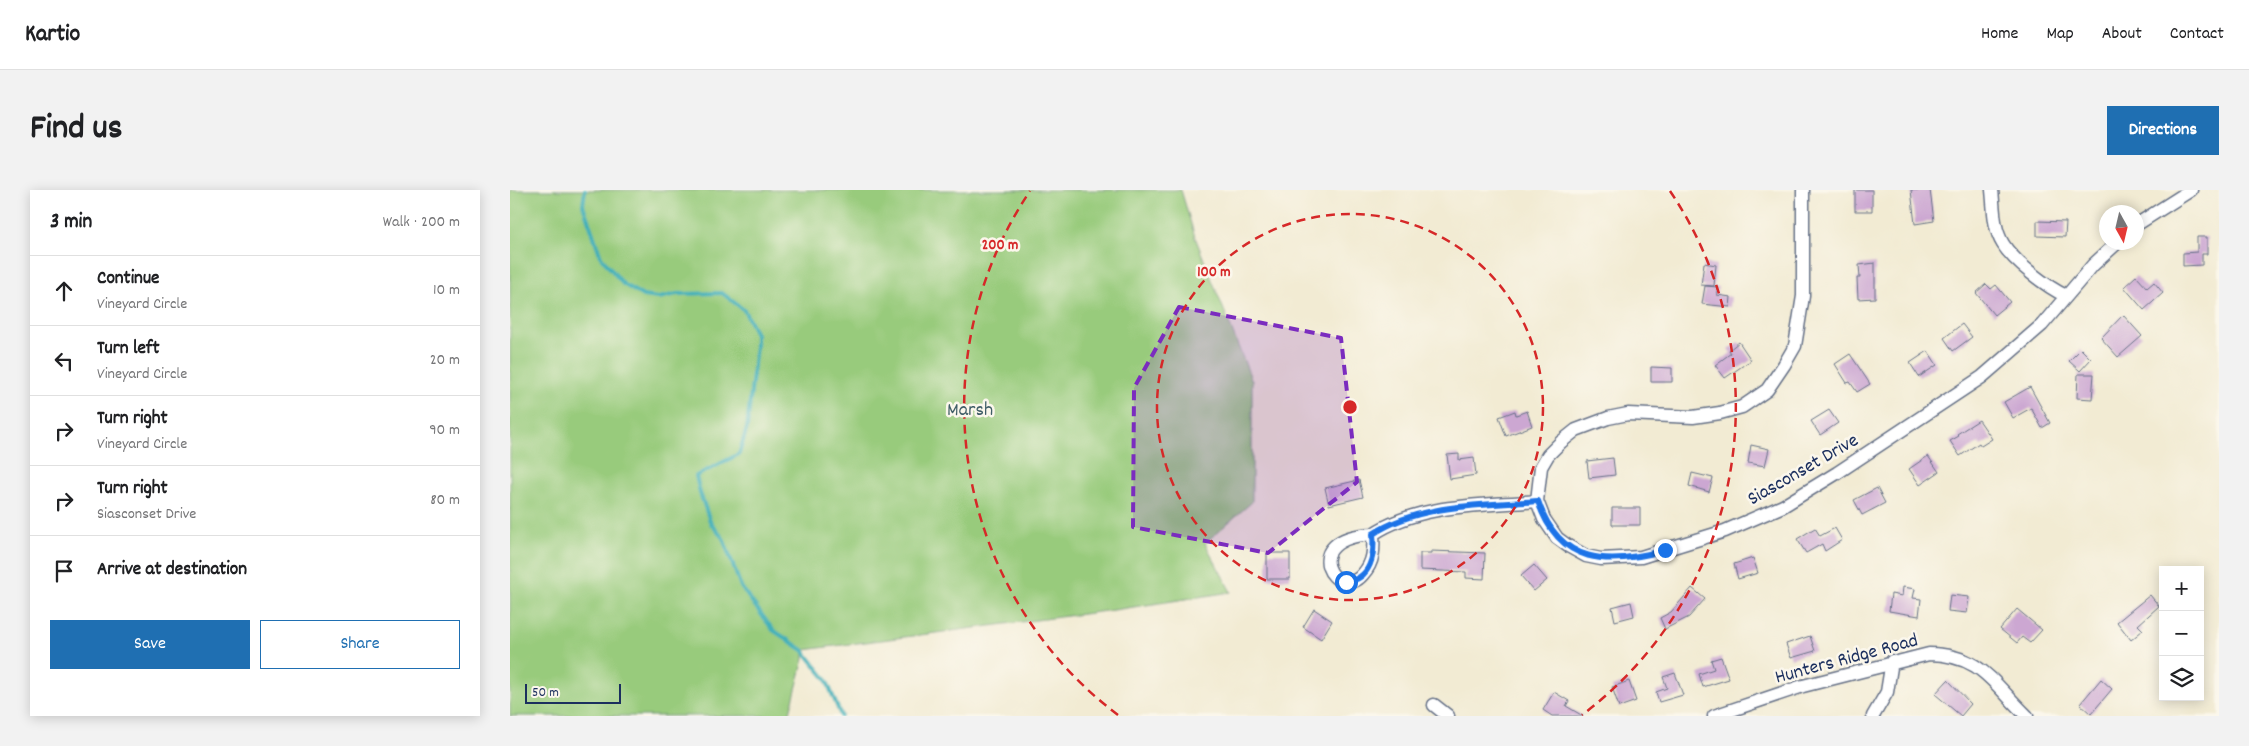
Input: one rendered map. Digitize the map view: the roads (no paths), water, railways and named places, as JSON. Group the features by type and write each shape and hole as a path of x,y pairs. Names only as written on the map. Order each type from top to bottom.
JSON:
{"street":[{"name":"Siasconset Drive","path":"1803,190 1803,296 1795,346 1767,390 1742,407 1720,413 1684,417 1628,414 1608,418 1576,430 1548,455 1541,467 1538,501 1544,519 1557,538 1586,556 1601,559 1641,557 1724,531 1791,501 1837,473 1982,377 2042,325 2094,264 2109,250"},
{"path":"1992,190 1994,220 2003,244 2037,279 2066,296"},
{"path":"2144,220 2191,190"},
{"path":"1373,534 1386,525 1414,515 1538,501"},
{"name":"Hunters Ridge Road","path":"1714,716 1802,686 1892,661 1929,654 1950,654 1966,660 1994,680 2027,716"},
{"path":"1873,716 1886,692 1892,661"},
{"path":"1434,705 1448,716"}],"waterway":[{"path":"585,190 583,205 601,257 623,284 643,296 659,298 677,294 722,293 744,310 756,334 747,428 739,454 696,476 711,524 723,538 741,587 773,630 803,650 826,679 841,716"}],"park label":[{"name":"Marsh","path":"970,408"}]}
